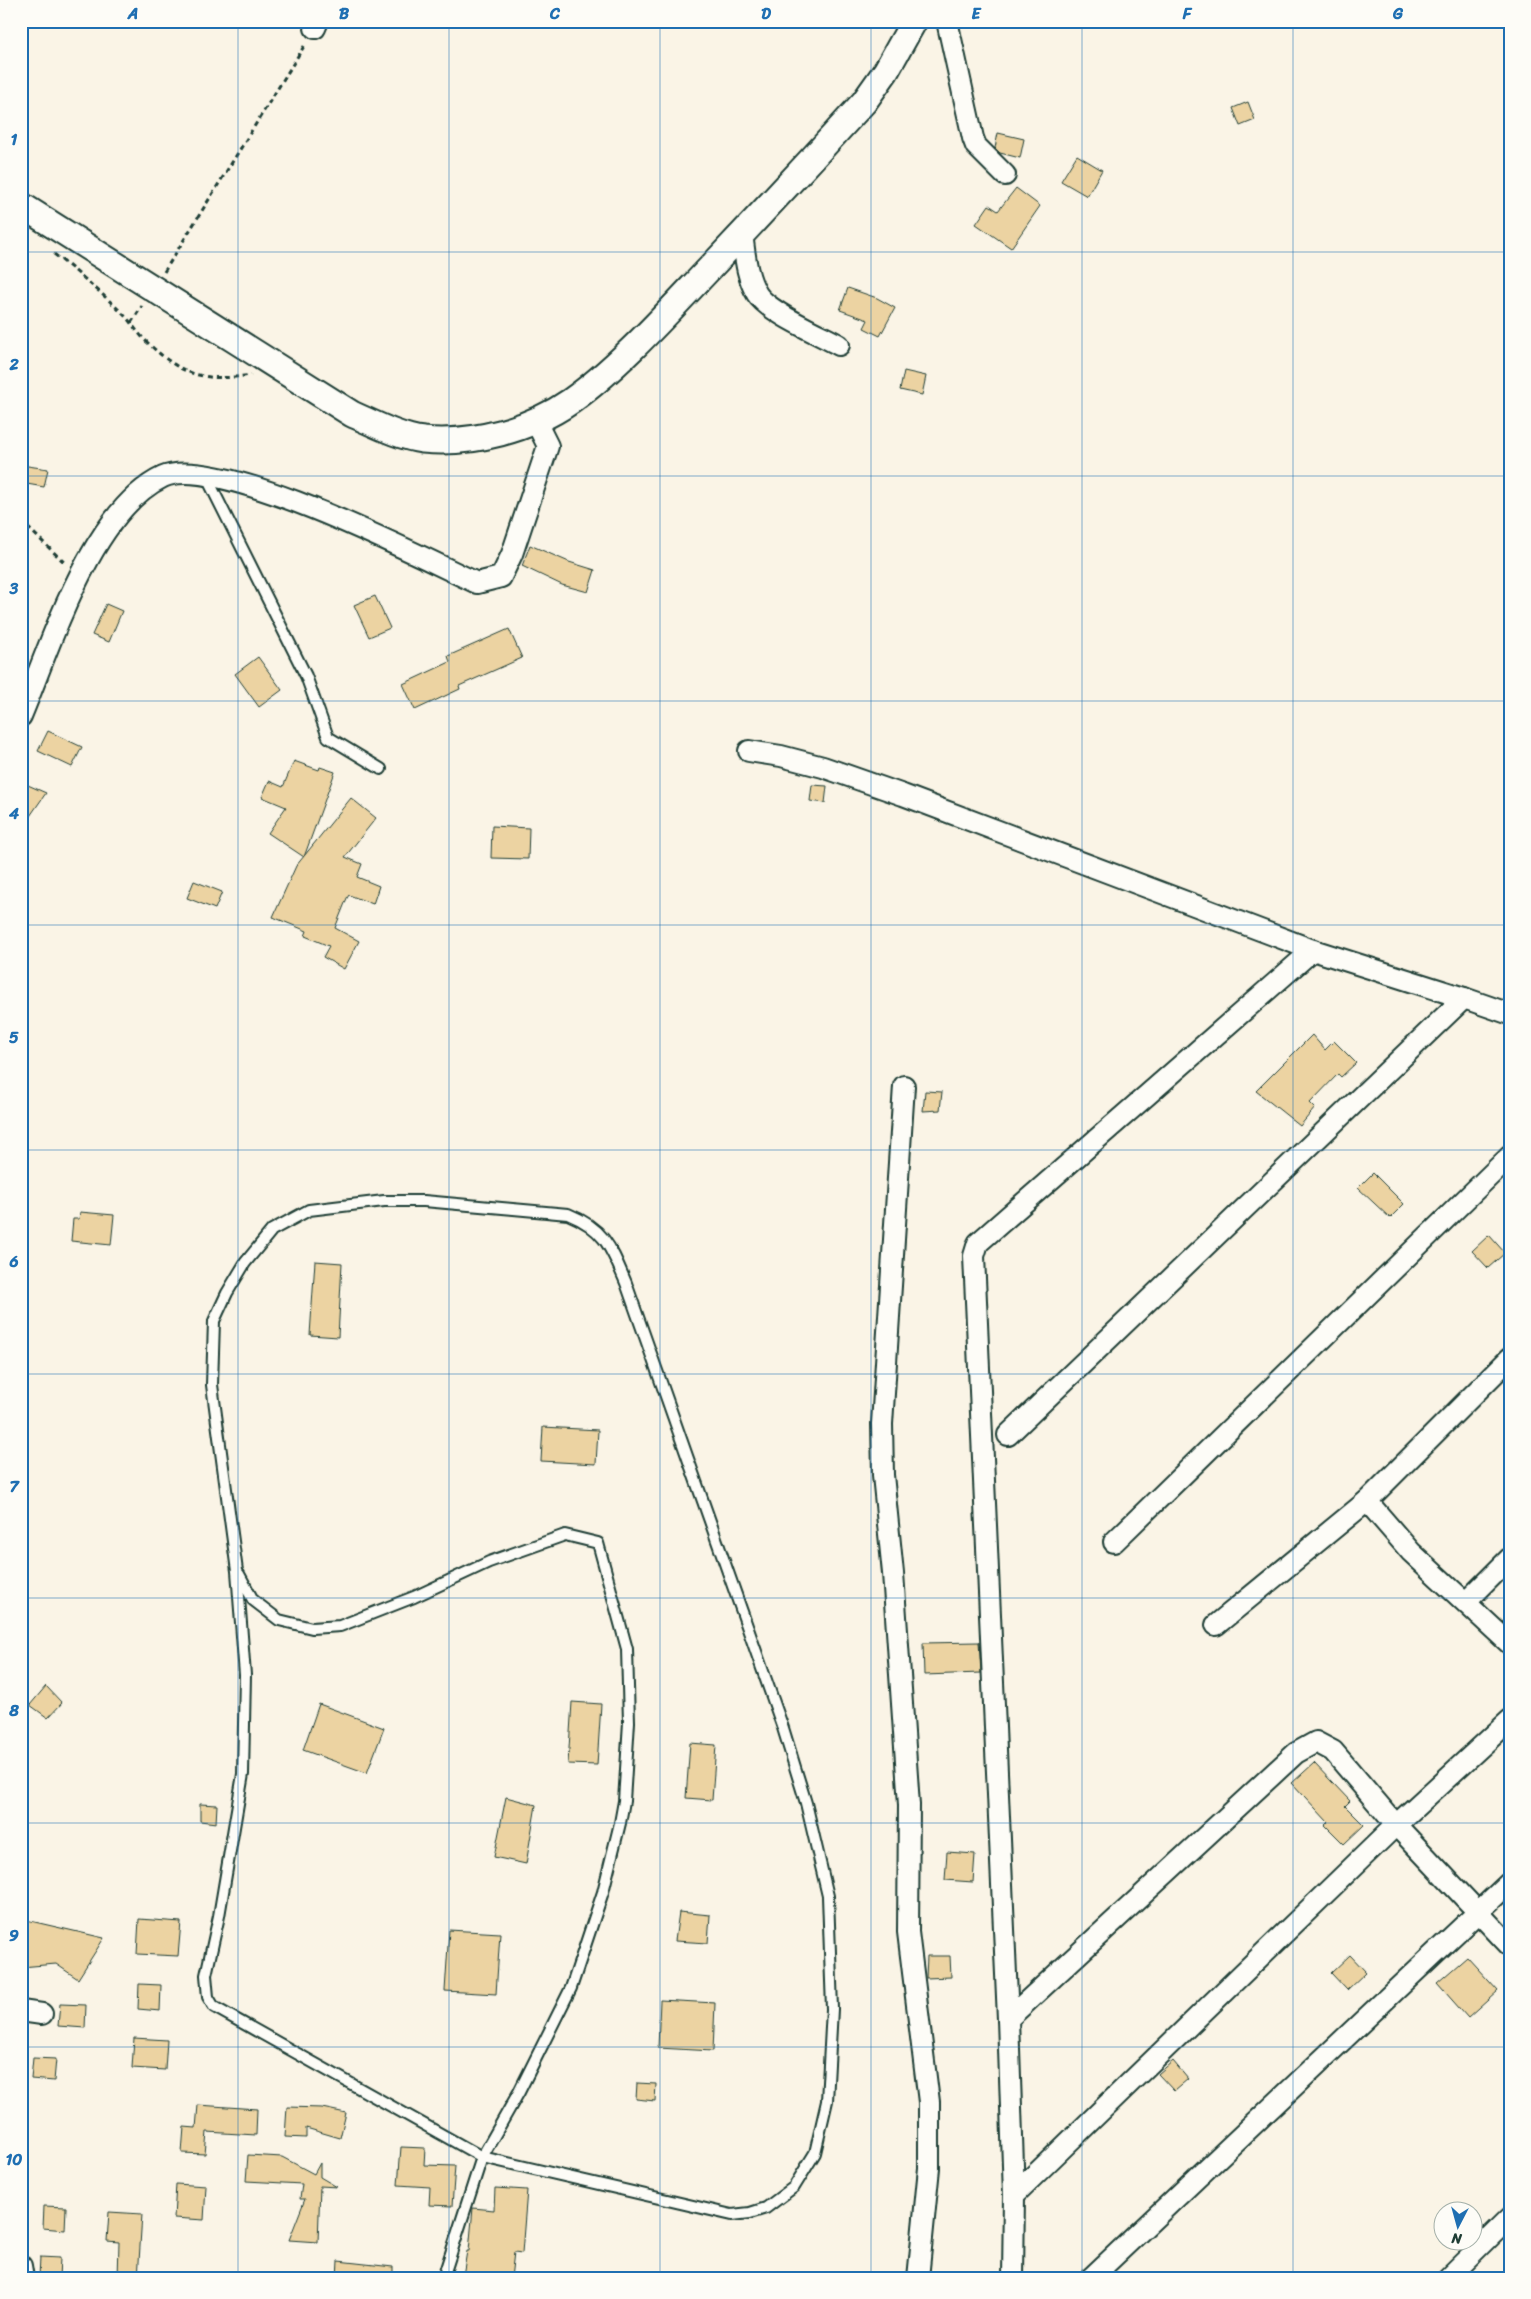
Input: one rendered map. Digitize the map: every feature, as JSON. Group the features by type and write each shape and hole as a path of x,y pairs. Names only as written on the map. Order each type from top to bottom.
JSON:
{"street":[{"path":"21,205 352,414 394,432 422,440 454,440 498,433 535,420 570,402 600,377 671,309 864,102 886,71 914,21"},
{"path":"947,21 976,146 1005,175"},
{"path":"742,234 749,274 757,295 769,307 839,345"},
{"path":"21,716 79,577 115,519 143,489 165,476 206,475 266,490 331,514 477,583 501,577 512,554 548,446 535,420"},
{"path":"748,751 781,756 824,767 1313,950 1510,1014"},
{"path":"1013,2278 1014,2195 1008,2019 974,1256 978,1243 1313,950"},
{"path":"1008,1435 1464,998"},
{"path":"904,1086 882,1424 883,1475 893,1573 909,1805 908,1932 928,2102 929,2168 918,2278"},
{"path":"1114,1542 1510,1156"},
{"path":"1216,1625 1367,1501 1510,1358"},
{"path":"1367,1501 1411,1552 1510,1644"},
{"path":"1466,1602 1510,1558"},
{"path":"1014,2195 1396,1825 1510,1720"},
{"path":"1008,2019 1296,1753 1316,1742 1333,1751 1396,1825 1510,1946"},
{"path":"1091,2278 1510,1882"},
{"path":"21,2011 42,2014"},
{"path":"1448,2278 1510,2217"},
{"path":"21,2266 23,2278"}],"lane":[{"path":"206,475 306,676 328,737 382,770"},
{"path":"392,1201 424,1201 568,1214 587,1221 601,1233 611,1248 626,1283 783,1728 806,1802 828,1896 832,2009 827,2101 816,2152 794,2187 766,2208 750,2213 732,2215 482,2157 214,2007 208,1997 206,1976 219,1916 243,1774 245,1675 237,1571 212,1385 214,1321 227,1293 245,1263 272,1230 309,1210 392,1201"},
{"path":"237,1571 252,1600 279,1620 312,1628 340,1626 414,1597 489,1562 565,1535 598,1543 627,1649 628,1722 624,1801 620,1824 603,1892 571,1988 519,2092 482,2157 442,2278"}],"path":[{"path":"154,288 317,25"},
{"path":"53,254 102,293 131,323 146,342 173,365 203,378 226,379 255,375 277,368"},
{"path":"21,520 79,577"}],"building":[{"path":"1248,102 1255,120 1240,126 1233,108"},
{"path":"998,133 1024,139 1020,158 1000,153 995,148"},
{"path":"1077,155 1102,170 1087,196 1061,181"},
{"path":"1016,188 1040,206 1011,248 976,224 989,205 998,211"},
{"path":"848,288 877,298 895,308 880,336 864,328 868,320 840,310"},
{"path":"904,371 926,376 922,395 900,390"},
{"path":"21,465 48,469 44,487 21,483"},
{"path":"530,545 569,562 595,570 588,592 562,585 522,566"},
{"path":"375,596 390,628 369,637 354,605"},
{"path":"106,604 122,611 109,642 92,635"},
{"path":"509,629 522,658 459,686 460,689 415,710 403,684 450,662 448,656"},
{"path":"258,657 282,690 259,707 235,674"},
{"path":"48,731 82,747 72,767 38,751"},
{"path":"294,761 319,770 320,767 335,772 304,857 268,833 286,807 262,797 269,781 283,787"},
{"path":"21,782 46,793 21,829"},
{"path":"812,785 827,786 825,803 810,801"},
{"path":"351,798 376,818 345,857 362,864 357,877 379,886 373,904 349,895 347,898 335,928 359,941 344,969 323,957 329,946 305,936 307,931 273,917 296,866"},
{"path":"492,826 529,828 528,859 491,858"},
{"path":"194,881 222,892 215,909 187,898"},
{"path":"1312,1035 1325,1050 1334,1041 1356,1063 1341,1077 1338,1074 1310,1103 1315,1108 1300,1126 1256,1091"},
{"path":"925,1091 942,1092 940,1110 923,1111"},
{"path":"1373,1173 1404,1204 1390,1218 1358,1188"},
{"path":"80,1212 114,1215 111,1245 71,1241 73,1219 79,1219"},
{"path":"1489,1235 1505,1253 1488,1268 1472,1251"},
{"path":"315,1261 342,1263 338,1337 310,1335"},
{"path":"543,1427 598,1430 596,1464 541,1461"},
{"path":"979,1642 981,1673 924,1675 923,1643"},
{"path":"46,1686 62,1703 48,1718 30,1705"},
{"path":"572,1702 601,1704 597,1765 568,1764"},
{"path":"319,1704 384,1728 367,1773 303,1750"},
{"path":"690,1743 716,1745 712,1800 686,1798"},
{"path":"1314,1763 1350,1801 1345,1806 1364,1825 1344,1844 1325,1825 1328,1822 1292,1783"},
{"path":"506,1797 536,1805 526,1864 494,1857"},
{"path":"200,1804 217,1805 216,1823 200,1821"},
{"path":"947,1852 975,1854 973,1882 945,1880"},
{"path":"679,1912 710,1915 708,1943 675,1941"},
{"path":"139,1919 181,1922 178,1956 137,1954"},
{"path":"26,1920 104,1938 78,1979 56,1964 21,1967 21,1927"},
{"path":"449,1930 500,1933 496,1994 445,1991"},
{"path":"1350,1955 1366,1972 1347,1990 1331,1973"},
{"path":"927,1956 950,1956 951,1977 926,1978"},
{"path":"1467,1957 1498,1991 1468,2018 1437,1983"},
{"path":"139,1984 161,1985 160,2011 138,2009"},
{"path":"660,2000 715,2003 713,2051 658,2048"},
{"path":"60,2004 86,2005 85,2028 58,2026"},
{"path":"134,2038 167,2040 165,2070 132,2068"},
{"path":"33,2058 56,2059 54,2081 31,2079"},
{"path":"1173,2061 1188,2079 1174,2091 1158,2074"},
{"path":"637,2083 656,2084 655,2101 636,2099"},
{"path":"198,2105 257,2109 256,2135 207,2132 205,2154 182,2153 184,2127 196,2128"},
{"path":"287,2107 322,2108 346,2113 340,2138 306,2128 306,2138 285,2137"},
{"path":"401,2147 425,2148 424,2165 455,2166 452,2206 429,2205 430,2187 398,2185"},
{"path":"248,2155 282,2157 314,2174 320,2163 320,2177 337,2187 320,2186 318,2242 289,2240 305,2199 300,2199 302,2184 246,2181"},
{"path":"176,2184 206,2186 204,2220 174,2218"},
{"path":"495,2188 527,2190 522,2253 514,2252 511,2278 463,2276 467,2251 469,2251 473,2208 494,2210"},
{"path":"44,2206 66,2207 65,2230 43,2228"},
{"path":"109,2212 142,2214 138,2278 118,2278 119,2242 107,2241"},
{"path":"40,2257 60,2258 59,2278 39,2278"},
{"path":"338,2261 393,2267 393,2278 337,2278"}]}
